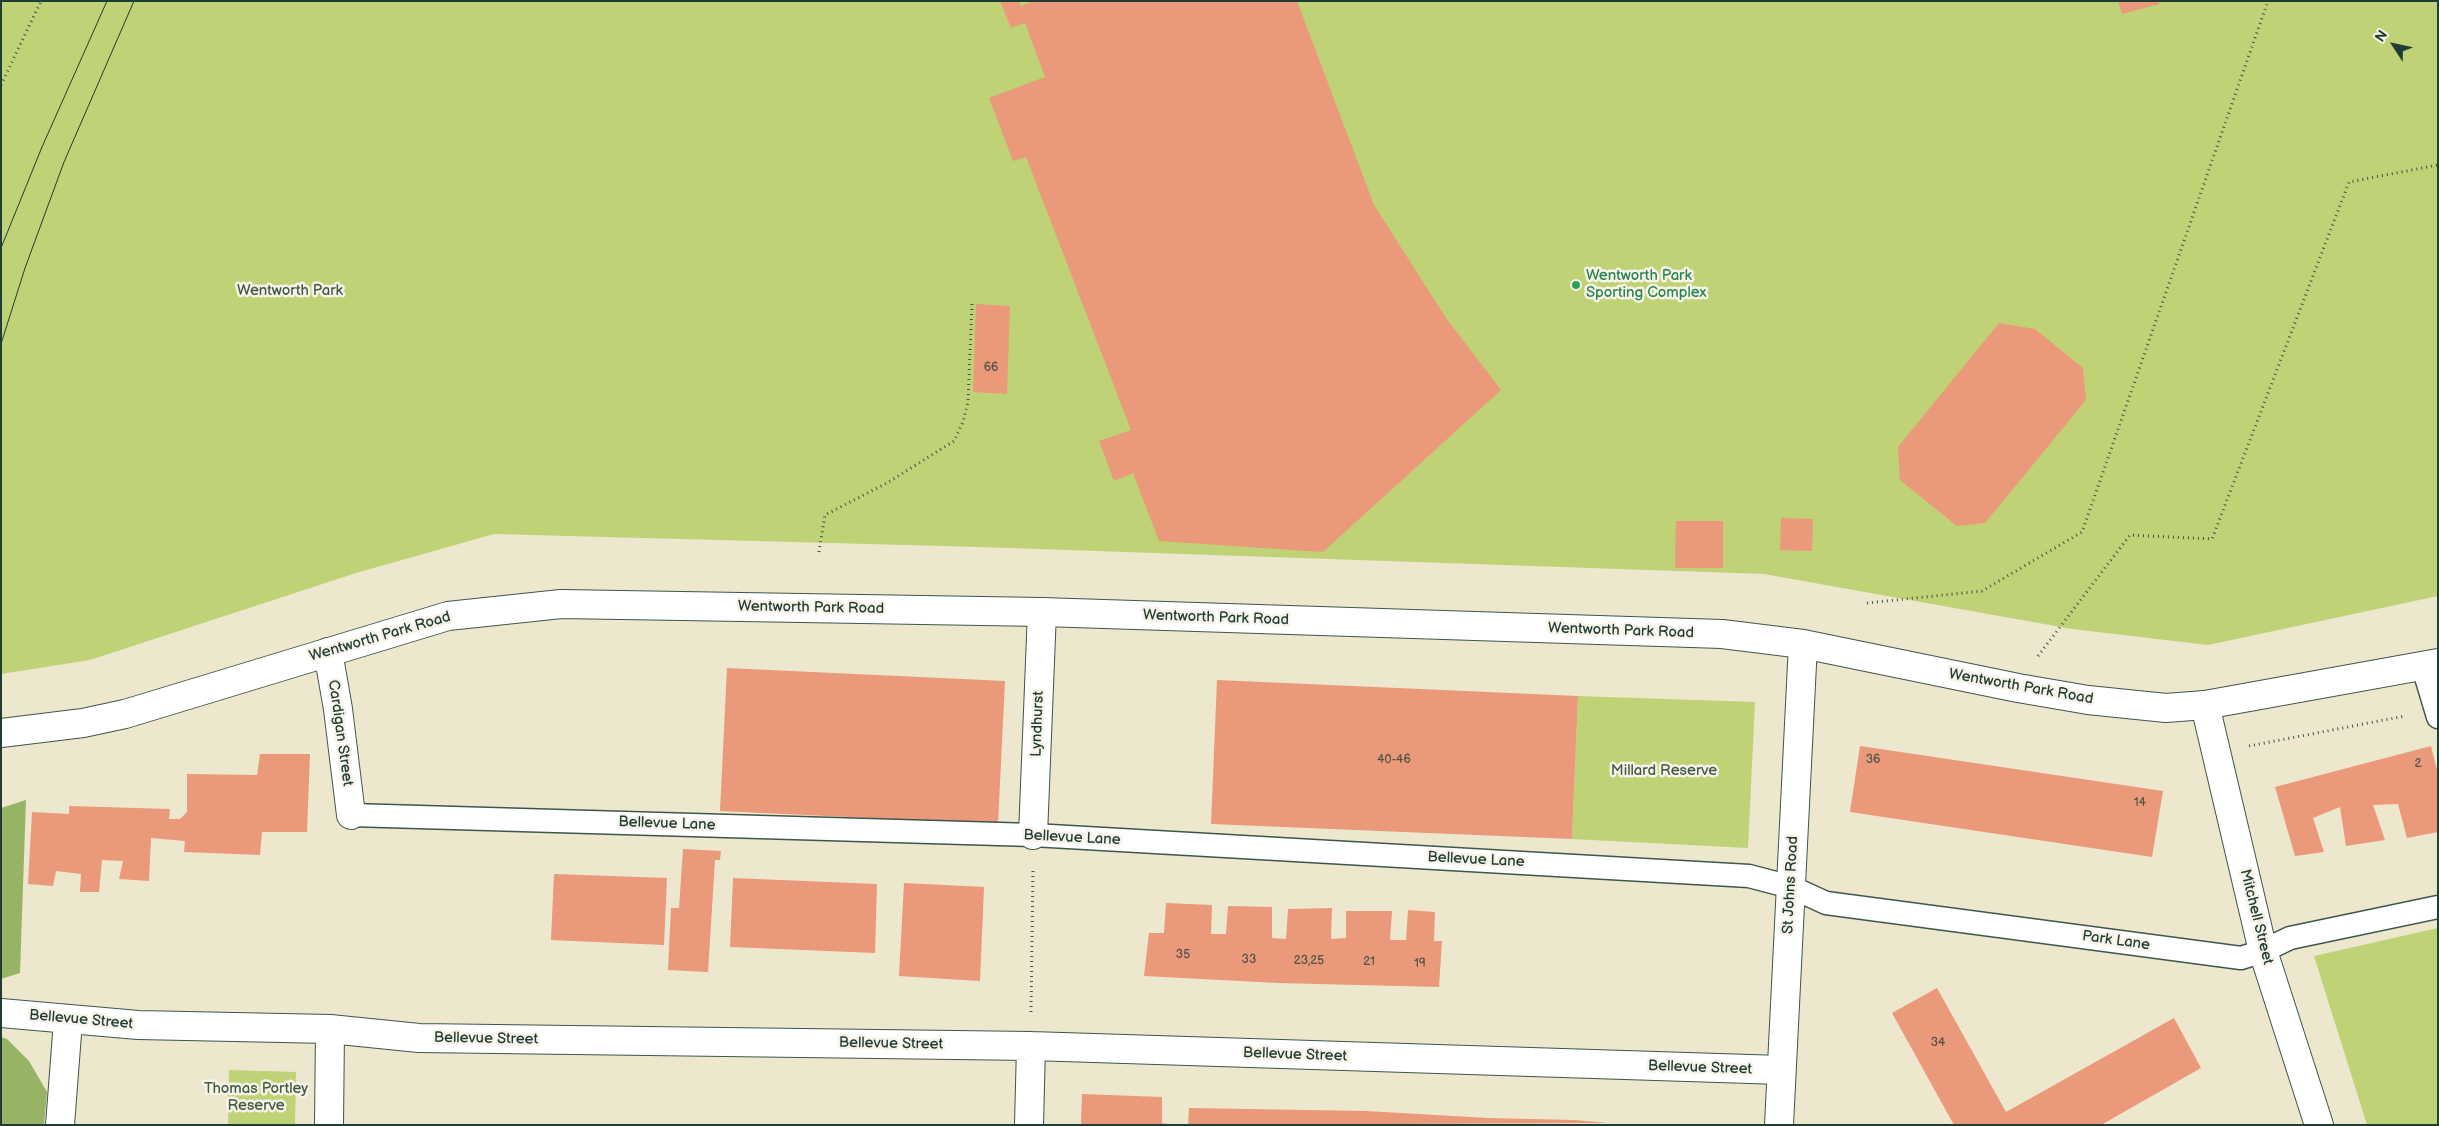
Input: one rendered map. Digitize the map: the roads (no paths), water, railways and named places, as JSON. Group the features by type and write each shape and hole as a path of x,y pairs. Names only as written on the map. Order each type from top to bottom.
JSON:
{"street":[{"name":"Wentworth Park Road","path":"1,733 83,723 125,714 448,616 561,604 1042,612 1722,634 1803,644 2018,688 2088,700 2166,708 2205,706 2430,665"},
{"name":"Lyndhurst","path":"1033,835 1042,612"},
{"name":"St Johns Road","path":"1779,1125 1803,644"},
{"name":"Cardigan Street","path":"328,652 338,709 351,815"},
{"name":"Mitchell Street","path":"2205,706 2263,951 2319,1125"},
{"name":"Bellevue Street","path":"1,1013 68,1021 138,1026 330,1029 419,1038 1031,1046 1781,1070"},
{"path":"60,1125 68,1021"},
{"path":"329,1125 330,1029"},
{"path":"1029,1125 1031,1046"}],"lane":[{"path":"2430,665 2437,714"},
{"name":"Bellevue Lane","path":"351,815 1033,835 1749,876 1791,887"},
{"name":"Park Lane","path":"1791,887 1826,903 2241,958 2263,951 2290,938 2438,907"}],"tram line":[{"path":"1,248 42,147 107,1"},
{"path":"1,344 25,268 64,162 134,1"}],"place":[{"name":"Wentworth Park Sporting Complex","path":"1576,285"}],"park label":[{"name":"Wentworth Park","path":"290,291"},
{"name":"Millard Reserve","path":"1664,771"},
{"name":"Thomas Portley Reserve","path":"256,1098"}]}
